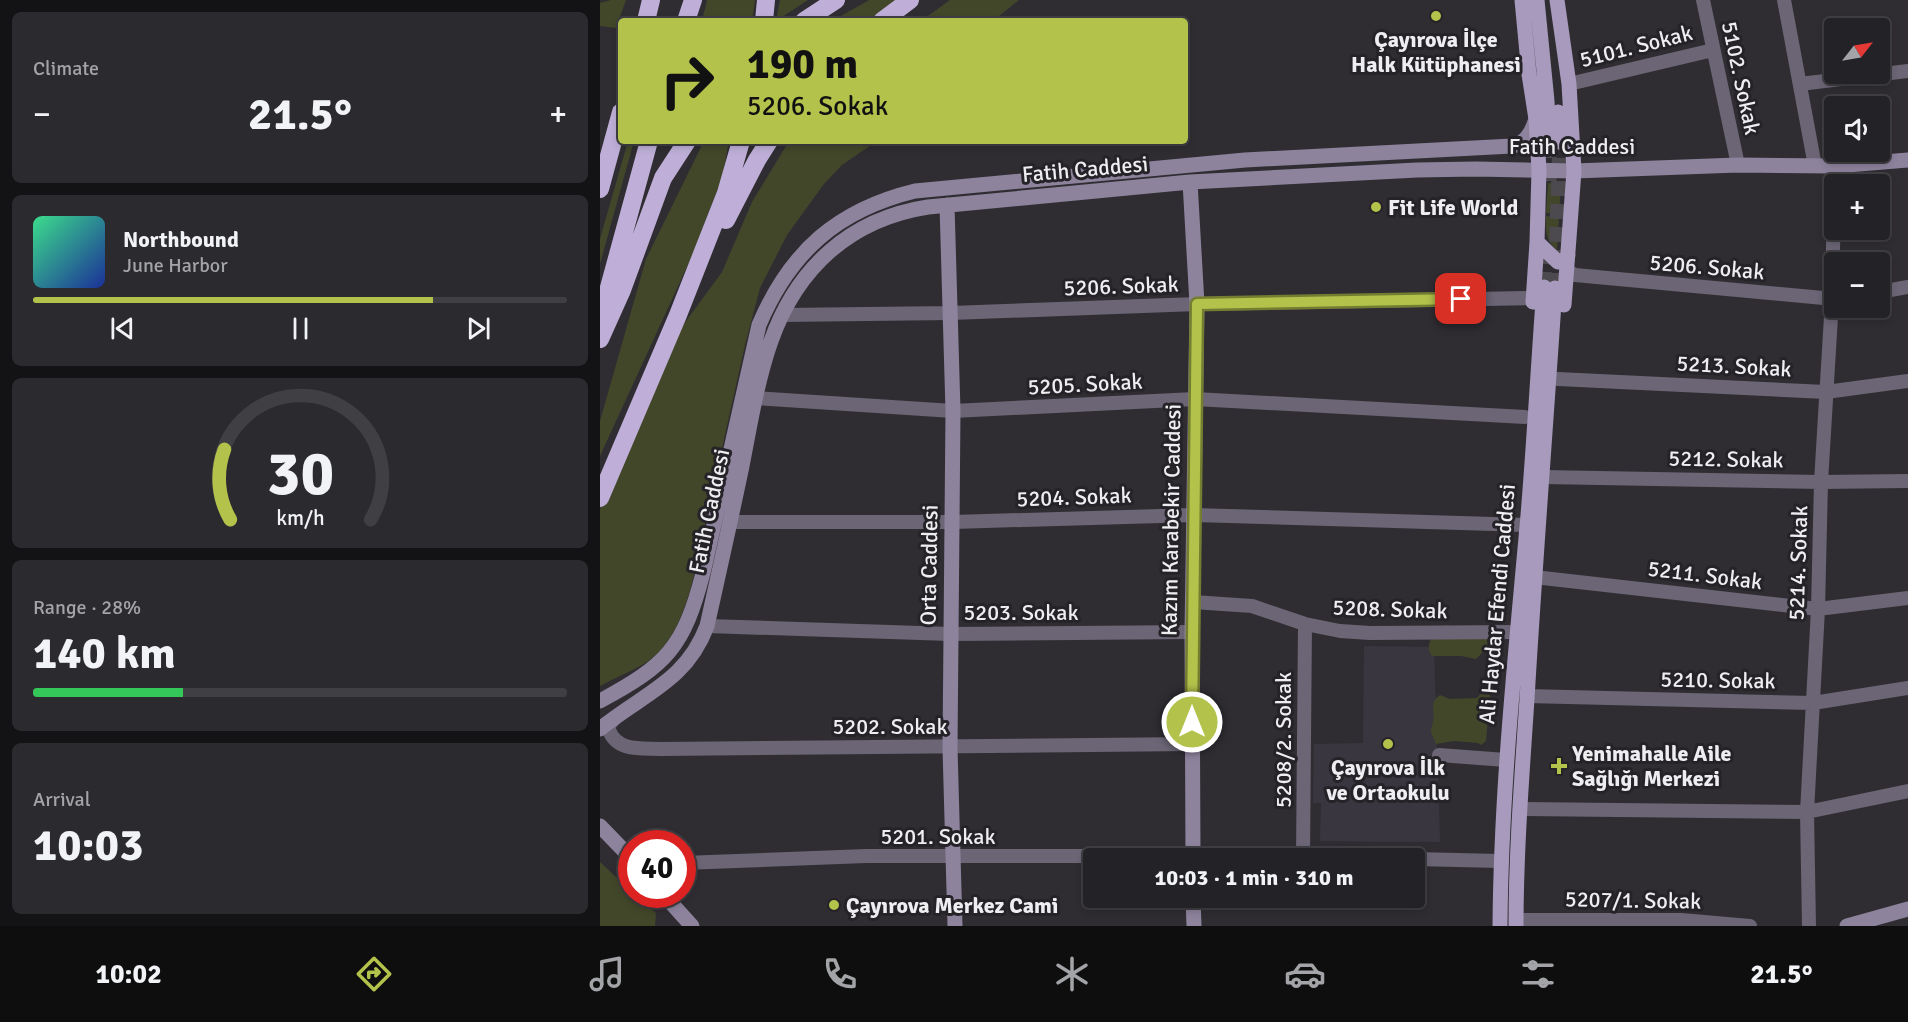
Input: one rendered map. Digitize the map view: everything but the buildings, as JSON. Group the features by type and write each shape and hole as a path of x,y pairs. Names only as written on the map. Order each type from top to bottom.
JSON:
{"highway":[{"path":"647,18 651,0"},
{"path":"682,18 687,0"},
{"path":"687,18 693,0"},
{"path":"764,18 766,0"},
{"path":"809,18 836,0"},
{"path":"886,18 910,0"},
{"path":"600,189 618,123"},
{"path":"600,320 648,144"},
{"path":"600,339 622,290 663,178 685,144"},
{"path":"600,498 678,315 726,193 740,144"},
{"path":"678,315 767,144"}],"main road":[{"path":"1522,0 1536,118 1539,170 1537,242 1556,277"},
{"path":"1537,0 1547,101 1555,142 1546,0"},
{"path":"1529,505 1524,458 1525,417 1556,277 1574,171 1569,84 1557,0"},
{"path":"1537,242 1554,259 1556,277 1558,379 1552,445 1543,477"},
{"name":"Ali Haydar Efendi Caddesi","path":"1516,923 1520,809 1534,577 1556,277"},
{"name":"Ali Haydar Efendi Caddesi","path":"1500,926 1500,861 1517,632 1529,505 1556,277"}],"street":[{"name":"5102. Sokak","path":"1703,0 1738,165"},
{"path":"1784,0 1815,166"},
{"name":"5101. Sokak","path":"1569,84 1713,50"},
{"path":"1800,84 1908,71"},
{"path":"600,701 651,670 670,651 688,622 727,502 756,335 765,312 792,266 808,249 849,216 885,200 915,191 1245,160 1512,146 1519,145 1527,137 1536,118"},
{"name":"Fatih Caddesi","path":"600,731 678,673 696,651 707,626 716,541 730,522 727,502 770,342 797,288 819,261 854,232 868,224 907,210 1190,182 1417,170 1574,171 1738,165 1835,166 1908,160"},
{"path":"1835,166 1835,174"},
{"name":"Kazım Karabekir Caddesi","path":"1190,182 1197,304 1192,632 1193,848"},
{"name":"Orta Caddesi","path":"947,205 953,411 950,748 955,926"},
{"path":"808,249 804,257 805,263 810,265 819,261"},
{"path":"783,279 794,271 800,270 802,276 797,288"},
{"name":"5206. Sokak","path":"782,315 951,313 1197,304 1556,277 1824,298"},
{"path":"1890,290 1908,287"},
{"name":"5214. Sokak","path":"1809,926 1807,812 1818,609 1821,482 1832,318"},
{"name":"5213. Sokak","path":"1558,379 1827,392 1908,381"},
{"name":"5205. Sokak","path":"756,398 953,411 1195,399 1525,417"},
{"name":"5212. Sokak","path":"1543,477 1821,482 1908,481"},
{"name":"5204. Sokak","path":"730,522 953,522 1194,515 1527,525"},
{"name":"5211. Sokak","path":"1534,577 1818,609 1908,598"},
{"name":"5208. Sokak","path":"1193,602 1246,605 1268,610 1305,624 1340,631 1370,633 1517,632"},
{"name":"5208/2. Sokak","path":"1303,848 1305,624"},
{"name":"5203. Sokak","path":"707,626 950,634 1192,632"},
{"name":"5210. Sokak","path":"1527,696 1813,703 1908,688"},
{"path":"614,719 609,726 609,733 615,741 625,747"},
{"path":"600,731 613,744 625,747"},
{"name":"5202. Sokak","path":"625,747 661,749 889,746 950,748 1192,744"},
{"path":"1439,755 1506,760"},
{"path":"1520,809 1807,812 1908,791"},
{"path":"600,826 618,845"},
{"name":"5201. Sokak","path":"696,862 823,857 1083,857"},
{"path":"1425,859 1500,861"},
{"path":"676,908 692,926"},
{"path":"1193,908 1194,926"},
{"path":"1847,926 1908,909"},
{"name":"5207/1. Sokak","path":"1516,923 1681,920 1750,926"}],"shaded area":[{"name":"Çayırova İlk ve Ortaokulu","path":"1364,646 1434,647 1440,842 1320,841 1321,803 1313,803 1314,744 1363,743"}],"green space":[{"path":"626,0 616,28 600,26 600,3"},
{"path":"707,0 755,0 752,18 703,18"},
{"path":"780,0 808,0 781,18 777,18"},
{"path":"869,0 898,0 873,18 837,18"},
{"path":"950,0 1019,0 997,18 925,18"},
{"path":"627,144 633,144 600,264 600,239"},
{"path":"703,144 728,144 722,178 691,258 600,456 600,421 646,259"},
{"path":"787,144 873,144 842,165 824,184 787,235 760,288 745,345 692,583 675,629 661,650 652,658 600,686 600,508 675,336 722,272 752,202"},
{"path":"1548,183 1561,184 1559,214 1546,213"},
{"path":"1546,216 1559,217 1557,250 1550,243 1547,235"},
{"path":"1445,625 1488,635 1490,645 1476,659 1461,656 1432,656 1430,643 1437,631"},
{"path":"1484,678 1490,679 1491,684 1486,741 1481,745 1454,741 1436,744 1431,732 1434,718 1433,704 1436,698 1440,695 1450,699 1477,698 1481,693"},
{"path":"600,862 618,879 618,908 650,908 656,913 655,926 600,926"}],"tunnel":[{"path":"1555,288 1560,142"},
{"path":"1549,143 1549,182"},
{"path":"1544,287 1546,242"}],"place":[{"name":"Çayırova İlçe Halk Kütüphanesi","path":"1436,16"},
{"name":"Fit Life World","path":"1376,207"},
{"name":"Çayırova İlk ve Ortaokulu","path":"1388,744"},
{"name":"Yenimahalle Aile Sağlığı Merkezi","path":"1559,766"},
{"name":"Çayırova Merkez Cami","path":"834,905"}],"route":[{"path":"1192,722 1197,304 1461,299"}]}
